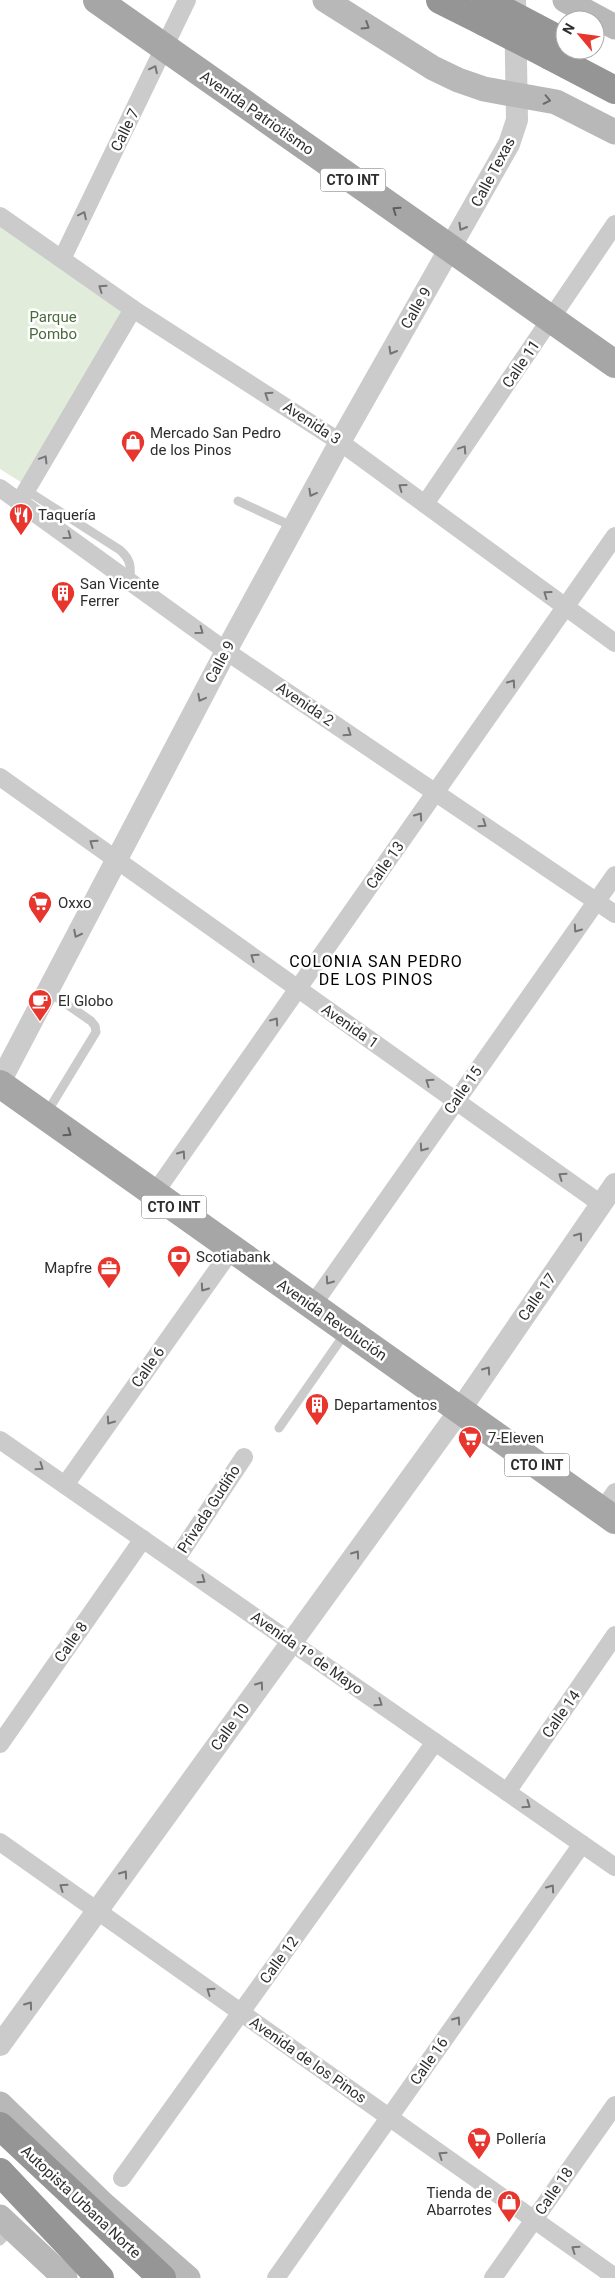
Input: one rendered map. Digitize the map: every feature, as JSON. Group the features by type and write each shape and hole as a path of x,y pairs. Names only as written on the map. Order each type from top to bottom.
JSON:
{"highway":[{"path":"439,0 485,8 555,43"},
{"path":"579,60 615,90"},
{"path":"594,60 615,69"},
{"name":"Autopista Urbana Norte","path":"0,2126 162,2278"},
{"path":"0,2140 150,2278"},
{"path":"0,2172 102,2278"},
{"path":"0,2182 102,2278"}],"main road":[{"name":"Avenida Patriotismo","path":"97,0 615,364"},
{"path":"325,0 433,68 484,89 556,102 615,132"},
{"path":"565,0 615,27"},
{"name":"Avenida Revolución","path":"0,1083 460,1410 610,1507"},
{"path":"0,2104 104,2204 188,2278"},
{"path":"4,2229 65,2278"}],"street":[{"name":"Calle 7","path":"62,259 187,0"},
{"name":"Calle Texas","path":"450,248 514,133 517,120 515,0"},
{"name":"Avenida 3","path":"0,216 133,309 340,442 615,642"},
{"name":"Calle 11","path":"425,504 615,224"},
{"name":"Calle 9","path":"0,1083 226,650 340,442 450,248"},
{"path":"23,495 133,309"},
{"name":"Avenida 2","path":"0,488 23,495 130,580 226,650 615,914"},
{"name":"Calle 13","path":"154,1194 615,536"},
{"name":"Avenida 1","path":"0,777 601,1204"},
{"name":"Calle 15","path":"312,1306 615,875"},
{"name":"Calle 17","path":"460,1410 615,1184"},
{"name":"Calle 6","path":"65,1485 232,1249"},
{"name":"Calle 10","path":"0,2045 460,1410"},
{"name":"Avenida 1º de Mayo","path":"0,1440 615,1867"},
{"name":"Privada Gudiño","path":"175,1561 244,1457"},
{"name":"Calle 8","path":"0,1744 143,1539"},
{"name":"Calle 14","path":"507,1792 615,1636"},
{"name":"Calle 12","path":"122,2178 435,1742"},
{"name":"Avenida de los Pinos","path":"0,1842 615,2277"},
{"name":"Calle 16","path":"276,2278 582,1844"},
{"name":"Calle 18","path":"493,2278 615,2105"}],"lane":[{"path":"238,502 294,527"},
{"path":"44,1116 96,1032 95,1026 91,1021 48,991"},
{"path":"279,1428 347,1330"}],"green space":[{"name":"Parque Pombo","path":"0,222 124,309 24,484 0,469"}],"place":[{"name":"Mercado San Pedro de los Pinos","path":"133,463"},
{"name":"Taquería","path":"21,536"},
{"name":"San Vicente Ferrer","path":"63,614"},
{"name":"Oxxo","path":"40,924"},
{"name":"El Globo","path":"40,1022"},
{"name":"Scotiabank","path":"179,1278"},
{"name":"Mapfre","path":"109,1289"},
{"name":"Departamentos","path":"317,1426"},
{"name":"7-Eleven","path":"470,1459"},
{"name":"Pollería","path":"479,2160"},
{"name":"Tienda de Abarrotes","path":"509,2223"}],"district":[{"name":"COLONIA SAN PEDRO DE LOS PINOS","path":"376,970"}]}
